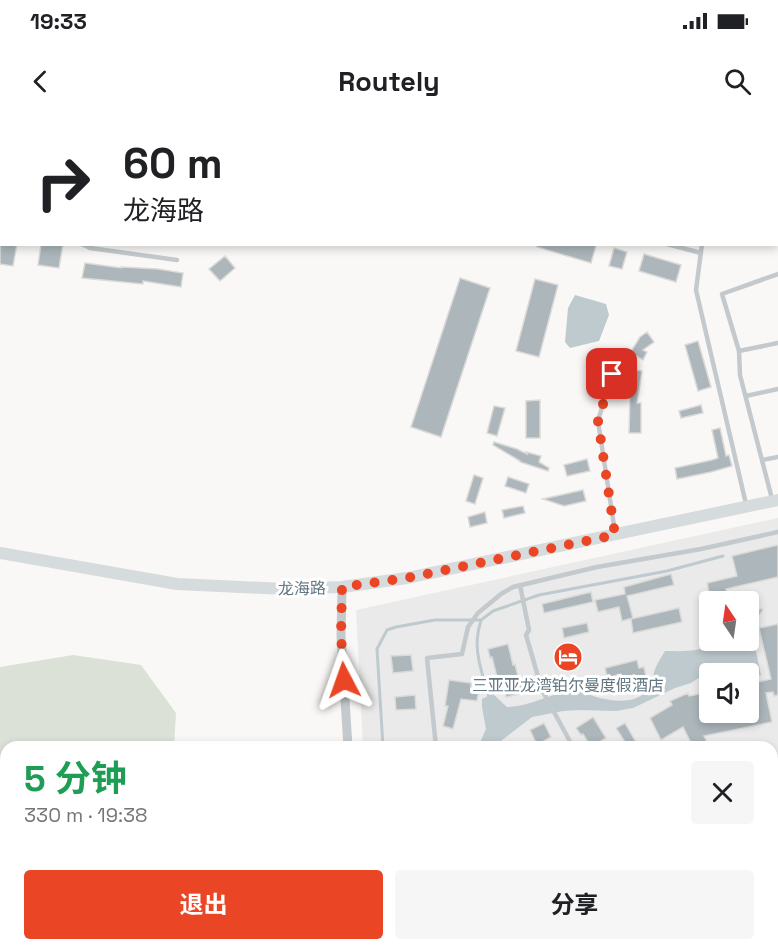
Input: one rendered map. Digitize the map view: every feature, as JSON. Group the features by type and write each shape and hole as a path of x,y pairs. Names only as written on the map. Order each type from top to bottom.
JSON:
{"street":[{"name":"龙海路","path":"0,554 177,584 284,589 342,587 407,578 775,501"},
{"path":"342,587 341,636 348,741"}],"lane":[{"path":"86,246 177,260"},
{"path":"675,246 701,253"},
{"path":"702,246 696,290 746,507"},
{"path":"775,501 740,375 739,351 722,294 778,274"},
{"path":"739,351 778,343"},
{"path":"612,374 598,421 615,535"},
{"path":"746,396 778,389"},
{"path":"762,460 778,457"},
{"path":"435,741 427,658 462,654 468,627 478,613 501,594 520,585 597,567 700,549 778,532"},
{"path":"520,585 529,630 526,635 542,690 569,741"}],"shaded area":[{"path":"575,295 606,304 609,315 599,341 570,348 565,342 568,308"},
{"name":"三亚亚龙湾铂尔曼度假酒店","path":"778,518 778,741 363,741 356,610"},
{"path":"698,649 699,651 756,651 758,663 699,663 699,678 633,708 616,711 563,711 532,717 501,741 481,741 486,729 482,699 493,694 507,707 574,691 611,700 634,699 641,696 651,685 655,669 665,651"},
{"path":"73,655 141,665 176,713 174,741 0,741 0,667"}],"building":[{"path":"0,246 17,246 13,266 0,264"},
{"path":"41,246 63,246 59,268 38,265"},
{"path":"537,246 596,246 591,263"},
{"path":"614,248 627,252 622,269 609,266"},
{"path":"644,254 681,265 676,282 639,271"},
{"path":"225,256 235,268 220,281 209,269"},
{"path":"85,263 183,273 181,287 143,281 143,284 82,278"},
{"path":"460,278 490,288 441,437 411,427"},
{"path":"535,279 558,285 539,357 516,351"},
{"path":"647,332 654,342 643,350 647,352 643,360 635,355 624,363 640,337"},
{"path":"698,341 711,387 698,391 685,345"},
{"path":"626,368 642,371 637,403 641,403 641,433 629,433 630,398 622,397"},
{"path":"540,400 540,438 526,438 526,401"},
{"path":"701,405 703,413 681,418 679,411"},
{"path":"494,406 505,408 497,436 487,433"},
{"path":"720,428 726,456 729,455 732,466 677,479 675,468 718,458 712,430"},
{"path":"494,442 527,454 526,452 541,456 539,462 549,468 548,471 520,462 493,445"},
{"path":"587,459 590,471 567,476 564,465"},
{"path":"474,475 483,478 475,504 466,501"},
{"path":"508,477 529,484 526,493 505,486"},
{"path":"583,490 586,501 564,506 543,499"},
{"path":"523,506 525,513 504,518 502,510"},
{"path":"485,512 487,523 470,527 468,517"},
{"path":"778,545 778,577 726,589 726,591 709,591 707,583 737,576 732,556"},
{"path":"671,574 674,585 627,596 633,618 622,621 619,607 598,612 595,600 625,594 624,587"},
{"path":"591,592 593,602 544,613 542,604"},
{"path":"679,608 682,622 633,633 631,619"},
{"path":"587,623 589,632 564,638 562,628"},
{"path":"778,624 778,695 774,696 773,692 766,693 772,722 704,736 707,741 690,741 683,727 661,740 650,718 672,705 670,701 688,693 689,696 699,694 699,723 759,723 759,682 771,679 759,628"},
{"path":"508,644 513,665 515,664 520,685 523,685 525,693 506,697 502,676 497,677 488,649"},
{"path":"411,655 413,671 393,673 391,656"},
{"path":"637,660 639,668 644,667 648,686 625,691 621,674 607,678 605,668"},
{"path":"449,680 471,683 471,689 479,690 477,701 461,699 453,729 443,726 448,706 445,706"},
{"path":"415,695 416,709 396,710 395,697"},
{"path":"593,717 606,738 601,741 587,741 576,728"},
{"path":"544,723 551,737 544,741 535,741 530,730"},
{"path":"625,723 636,741 624,741 616,728"}],"waterway":[{"path":"383,741 377,649 387,630 435,620 481,620 493,611 539,595 667,571 723,556"},
{"path":"481,620 477,649 489,697"}],"place":[{"name":"三亚亚龙湾铂尔曼度假酒店","path":"568,657"}],"route":[{"path":"344,680 341,636 342,587 407,578 615,535 598,421 612,374"}]}
